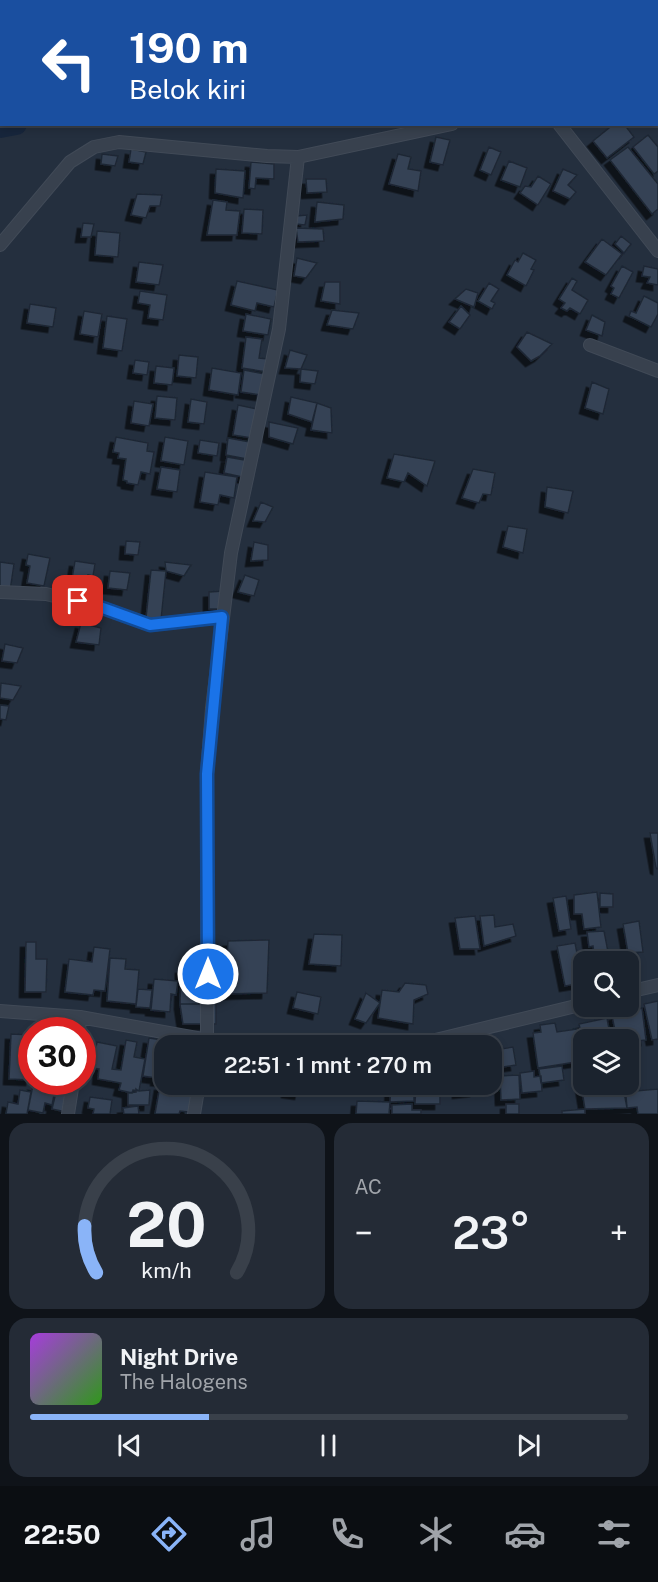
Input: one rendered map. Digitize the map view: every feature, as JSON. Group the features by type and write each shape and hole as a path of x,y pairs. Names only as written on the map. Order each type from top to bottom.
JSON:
{"street":[{"path":"0,245 64,168 81,154 108,143 135,142 267,156 298,157 443,126"},
{"path":"561,126 658,251"},
{"path":"207,1035 207,774 222,617 234,541 279,329 298,157"},
{"path":"590,345 658,371"},
{"path":"0,592 55,596 100,607 150,625 222,617"},
{"path":"639,989 658,985"},
{"path":"456,1035 573,1007"},
{"path":"0,1011 80,1017"},
{"path":"96,1020 168,1035"},
{"path":"68,1114 71,1095"},
{"path":"195,1114 198,1095"}],"building":[{"path":"612,126 626,126 634,137 607,158 593,141"},
{"path":"648,135 658,147 658,171 654,174 633,147"},
{"path":"436,137 450,140 443,165 430,162"},
{"path":"489,147 501,152 491,175 480,170"},
{"path":"628,147 658,184 658,209 652,214 610,160"},
{"path":"131,149 146,152 143,164 129,162"},
{"path":"102,154 118,156 115,166 101,164"},
{"path":"398,154 411,157 408,169 421,171 418,191 389,184"},
{"path":"509,161 527,168 520,187 501,180"},
{"path":"251,162 274,164 274,179 256,178 255,189 249,188"},
{"path":"216,169 245,171 243,198 215,193"},
{"path":"563,169 577,175 568,185 576,192 570,199 553,191"},
{"path":"538,176 551,184 538,205 520,193 525,186 531,187"},
{"path":"306,179 326,179 327,192 307,193"},
{"path":"137,194 162,195 160,206 150,206 146,218 131,215"},
{"path":"213,200 227,202 226,210 240,211 237,235 207,235"},
{"path":"317,202 344,205 343,219 315,222"},
{"path":"244,209 263,210 262,234 242,233"},
{"path":"307,215 305,225 296,224 297,216"},
{"path":"83,223 94,224 91,237 81,237"},
{"path":"296,228 323,229 324,241 298,242"},
{"path":"97,231 120,233 118,257 95,255"},
{"path":"621,236 631,244 624,253 615,244"},
{"path":"602,239 622,254 606,275 585,262"},
{"path":"523,253 536,260 526,286 507,275 515,260 518,262"},
{"path":"297,258 317,263 306,278 294,276"},
{"path":"139,262 163,265 159,285 136,282"},
{"path":"622,266 633,272 619,298 611,294 614,288 611,286"},
{"path":"644,266 658,269 658,285 647,283 650,277 642,276"},
{"path":"572,278 577,281 572,290 588,300 580,314 570,308 567,311 561,308 565,303 559,299"},
{"path":"237,281 278,290 274,307 257,303 255,311 231,305"},
{"path":"325,282 340,282 340,304 321,301"},
{"path":"489,283 499,289 491,301 495,303 492,309 478,301"},
{"path":"466,289 478,293 474,307 455,299"},
{"path":"140,291 167,295 163,320 148,318 150,305 138,303"},
{"path":"644,296 658,303 658,314 651,327 629,316 631,311 636,313"},
{"path":"30,304 56,308 53,327 27,323"},
{"path":"461,306 470,315 460,329 449,322"},
{"path":"332,310 359,313 353,329 327,325"},
{"path":"84,311 102,314 98,337 80,334"},
{"path":"246,314 271,319 268,335 243,331"},
{"path":"592,315 605,322 602,336 586,330"},
{"path":"107,316 127,319 122,351 103,348"},
{"path":"527,332 552,344 531,361 517,347"},
{"path":"246,337 262,339 259,358 269,359 267,372 242,368"},
{"path":"290,350 307,355 301,369 285,368"},
{"path":"179,355 198,357 196,378 177,376"},
{"path":"135,360 149,362 147,375 133,373"},
{"path":"156,366 174,368 172,385 154,383"},
{"path":"212,368 241,373 238,395 209,390"},
{"path":"301,369 318,371 315,384 300,382"},
{"path":"244,370 265,374 261,395 241,392"},
{"path":"592,382 609,389 603,414 585,408"},
{"path":"157,396 177,398 175,420 155,418"},
{"path":"291,397 317,403 312,422 288,414"},
{"path":"191,399 207,402 204,424 188,422"},
{"path":"134,401 153,404 149,426 131,423"},
{"path":"317,403 331,408 332,433 311,430"},
{"path":"238,405 257,409 252,438 233,435"},
{"path":"269,422 298,428 293,444 269,437"},
{"path":"116,437 148,443 147,451 154,452 150,474 141,472 138,485 123,480 126,459 118,458 119,453 113,452"},
{"path":"165,437 188,441 184,465 161,461"},
{"path":"228,438 250,442 247,459 226,455"},
{"path":"200,440 219,443 217,456 198,453"},
{"path":"394,454 435,461 427,486 408,473 404,482 387,478"},
{"path":"227,457 250,461 247,478 224,473"},
{"path":"161,467 180,470 177,492 157,489"},
{"path":"473,469 495,473 491,495 483,494 479,503 462,498"},
{"path":"205,472 237,477 234,498 220,495 218,505 200,502"},
{"path":"547,487 573,491 568,513 545,507"},
{"path":"261,502 273,507 265,522 253,521"},
{"path":"508,526 527,529 523,553 503,547"},
{"path":"126,541 140,542 138,555 125,554"},
{"path":"254,542 268,545 268,560 251,561"},
{"path":"28,554 50,558 44,586 27,583 30,566 26,565"},
{"path":"75,561 95,564 93,576 88,575 86,593 70,591"},
{"path":"0,562 14,564 10,591 0,590"},
{"path":"165,562 191,565 184,576 166,571"},
{"path":"151,570 166,571 161,620 146,618"},
{"path":"110,571 130,573 127,590 108,588"},
{"path":"245,575 259,580 254,596 238,592"},
{"path":"224,591 224,609 209,609 209,592"},
{"path":"81,623 101,628 99,645 76,642"},
{"path":"5,644 23,648 17,663 2,661"},
{"path":"1,683 21,686 13,700 0,698"},
{"path":"0,705 9,706 6,720 0,719"},
{"path":"650,833 658,833 658,869 656,868"},
{"path":"597,892 601,927 584,929 582,914 574,914 574,895"},
{"path":"600,893 613,894 613,907 600,907"},
{"path":"566,896 571,929 559,931 553,898"},
{"path":"494,915 495,927 513,924 516,936 484,946 480,916"},
{"path":"475,916 480,949 460,949 455,918"},
{"path":"639,921 643,952 628,951 623,924"},
{"path":"604,931 608,951 594,951 593,946 589,947 587,932"},
{"path":"314,934 342,935 341,966 309,964"},
{"path":"269,940 267,993 225,994 228,941"},
{"path":"26,942 36,942 36,959 47,959 46,992 25,992"},
{"path":"575,943 577,951 573,951 573,985 565,986 557,946"},
{"path":"94,947 110,949 105,991 94,990 93,995 65,992 69,959 92,962"},
{"path":"110,958 126,959 125,969 139,970 136,1004 107,1001"},
{"path":"188,962 197,962 197,971 205,971 205,990 199,989 199,1004 180,1004 181,968 187,968"},
{"path":"154,979 178,981 176,995 171,994 170,1012 151,1010"},
{"path":"405,983 426,985 428,994 414,1000 413,1024 378,1018 382,990 399,992"},
{"path":"138,989 152,990 150,1008 136,1007"},
{"path":"297,992 321,997 318,1014 293,1008"},
{"path":"366,993 380,1003 366,1023 355,1019"},
{"path":"216,1001 216,1024 183,1024 180,1004"},
{"path":"658,1001 658,1039 652,1040 644,1004"},
{"path":"642,1008 646,1040 639,1041 639,1029 615,1029 612,1017 639,1017 639,1009"},
{"path":"607,1018 609,1029 580,1029 579,1024"},
{"path":"555,1023 557,1032 573,1030 573,1062 538,1068 533,1033 541,1032 540,1025"},
{"path":"11,1034 18,1034 18,1079 9,1079"},
{"path":"149,1038 154,1039 154,1078 143,1076"},
{"path":"126,1040 137,1042 134,1057 145,1059 139,1091 133,1090 132,1093 119,1090 121,1083 98,1079 97,1042 117,1046 112,1069 121,1070"},
{"path":"513,1047 516,1065 503,1067 502,1049"},
{"path":"562,1066 564,1080 541,1083 539,1069"},
{"path":"534,1071 534,1077 541,1076 542,1091 522,1093 520,1073"},
{"path":"519,1075 520,1099 501,1100 502,1076"},
{"path":"136,1089 150,1090 149,1105 128,1105 128,1093 136,1092"},
{"path":"658,1089 658,1114 638,1114 637,1107 627,1108 625,1095 639,1095 639,1091"},
{"path":"19,1095 30,1095 27,1114 6,1114 8,1102 18,1104"},
{"path":"31,1095 54,1095 52,1105 45,1103 43,1113 28,1110"},
{"path":"55,1095 69,1095 66,1112 52,1109"},
{"path":"158,1095 191,1095 189,1112 155,1114"},
{"path":"390,1095 414,1095 414,1101 390,1102"},
{"path":"415,1095 440,1095 440,1104 415,1104"},
{"path":"583,1095 626,1095 627,1108 585,1109"},
{"path":"90,1097 112,1100 110,1114 93,1114 94,1109 88,1108"},
{"path":"357,1101 390,1102 389,1114 356,1114"},
{"path":"412,1104 412,1110 421,1110 421,1114 392,1114 392,1105"},
{"path":"506,1104 519,1104 519,1114 506,1114"},
{"path":"138,1106 139,1114 124,1114 123,1108"},
{"path":"585,1109 585,1114 562,1114 562,1111"}],"waterway":[{"path":"0,127 5,126"}],"route":[{"path":"78,601 150,625 222,617 207,774 208,974"}]}
